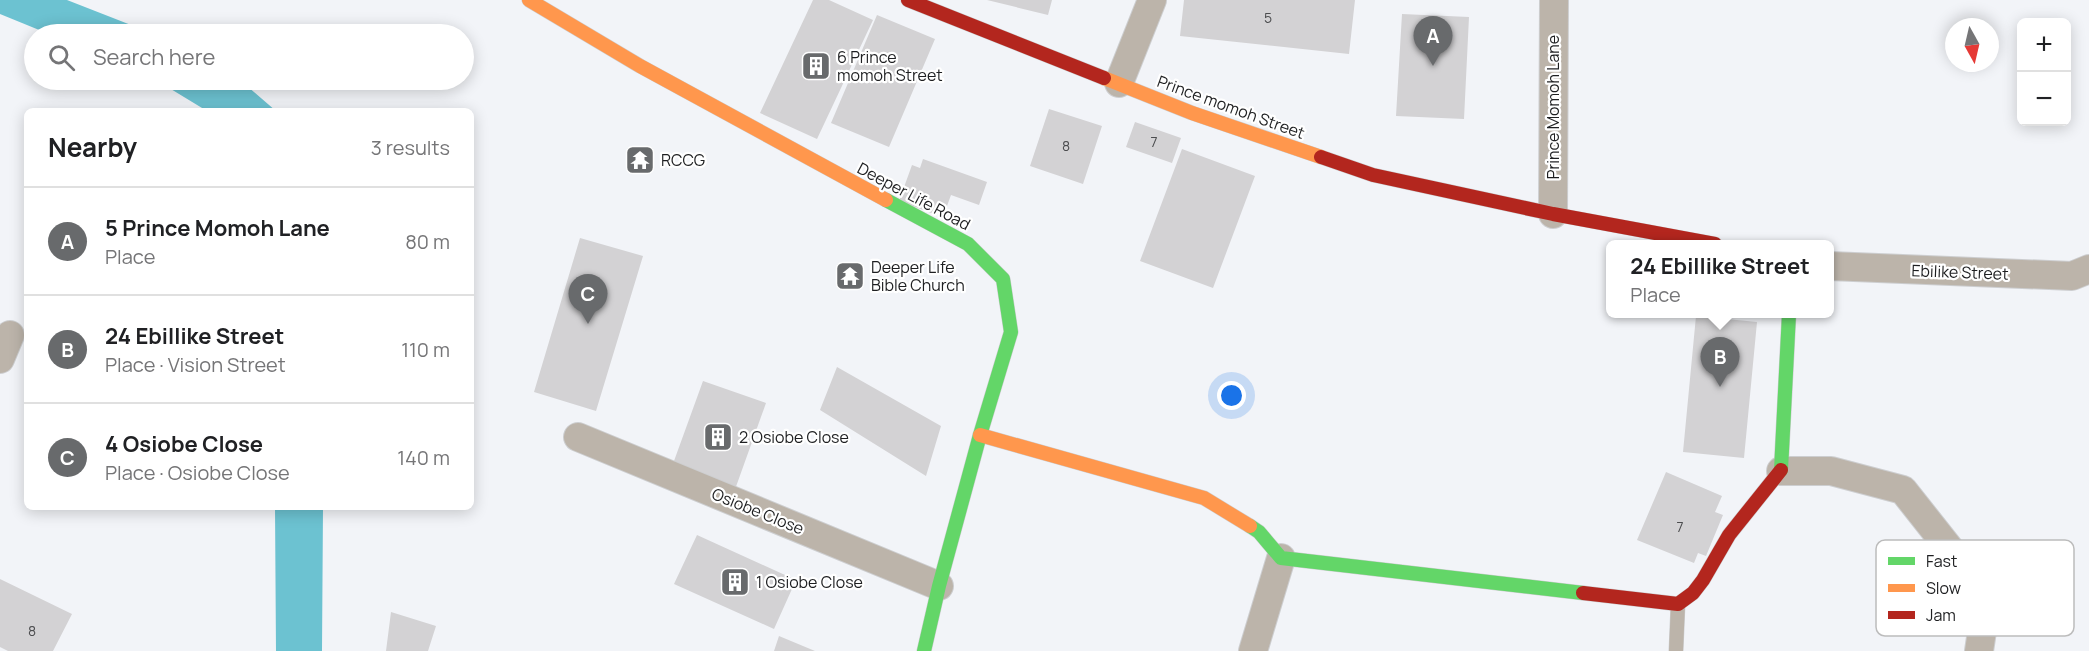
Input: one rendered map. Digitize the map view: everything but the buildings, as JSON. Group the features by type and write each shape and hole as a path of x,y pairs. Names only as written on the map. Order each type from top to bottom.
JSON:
{"street":[{"name":"Deeper Life Road","path":"529,0 640,66 968,244 1003,279 1011,332 980,435 924,651"},
{"name":"Prince momoh Street","path":"908,0 1192,113 1373,175 1553,214"},
{"path":"1119,83 1152,0"},
{"name":"Prince Momoh Lane","path":"1553,214 1554,0"},
{"path":"1553,214 1693,240"},
{"name":"Ebilike Street","path":"1834,266 2072,276 2089,269"},
{"path":"980,435 1204,498 1259,532 1281,558 1678,604 1693,593 1729,535 1781,471 1788,318"},
{"name":"Osiobe Close","path":"578,436 939,586"},
{"path":"1781,471 1831,471 1903,490 1943,540"},
{"path":"1253,651 1281,558"},
{"path":"1978,651 1981,636"}],"lane":[{"path":"1676,651 1678,604"}],"water":[{"path":"0,0 67,0 128,24 24,24 0,14"},
{"path":"172,90 252,90 273,108 202,108"},
{"path":"275,510 323,510 322,651 276,651"}],"traffic: fast":[{"path":"886,200 968,244 1003,279 1011,332 980,435 924,651"},
{"path":"1781,470 1789,318"},
{"path":"1250,526 1259,532 1281,558 1583,593"}],"traffic: slow":[{"path":"529,0 640,66 886,200"},
{"path":"1104,78 1192,113 1321,157"},
{"path":"980,435 1204,498 1250,526"}],"traffic: jam":[{"path":"908,0 1104,78"},
{"path":"1321,157 1373,175 1553,214 1693,240"},
{"path":"1583,593 1678,604 1693,593 1703,580 1729,535 1781,470"}],"place":[{"name":"6 Prince momoh Street","path":"816,66"},
{"name":"5 Prince Momoh Lane","path":"1433,66"},
{"name":"RCCG","path":"640,160"},
{"name":"Deeper Life Bible Church","path":"850,276"},
{"name":"4 Osiobe Close","path":"588,324"},
{"name":"24 Ebillike Street","path":"1720,387"},
{"name":"2 Osiobe Close","path":"718,437"},
{"name":"1 Osiobe Close","path":"735,582"}]}
